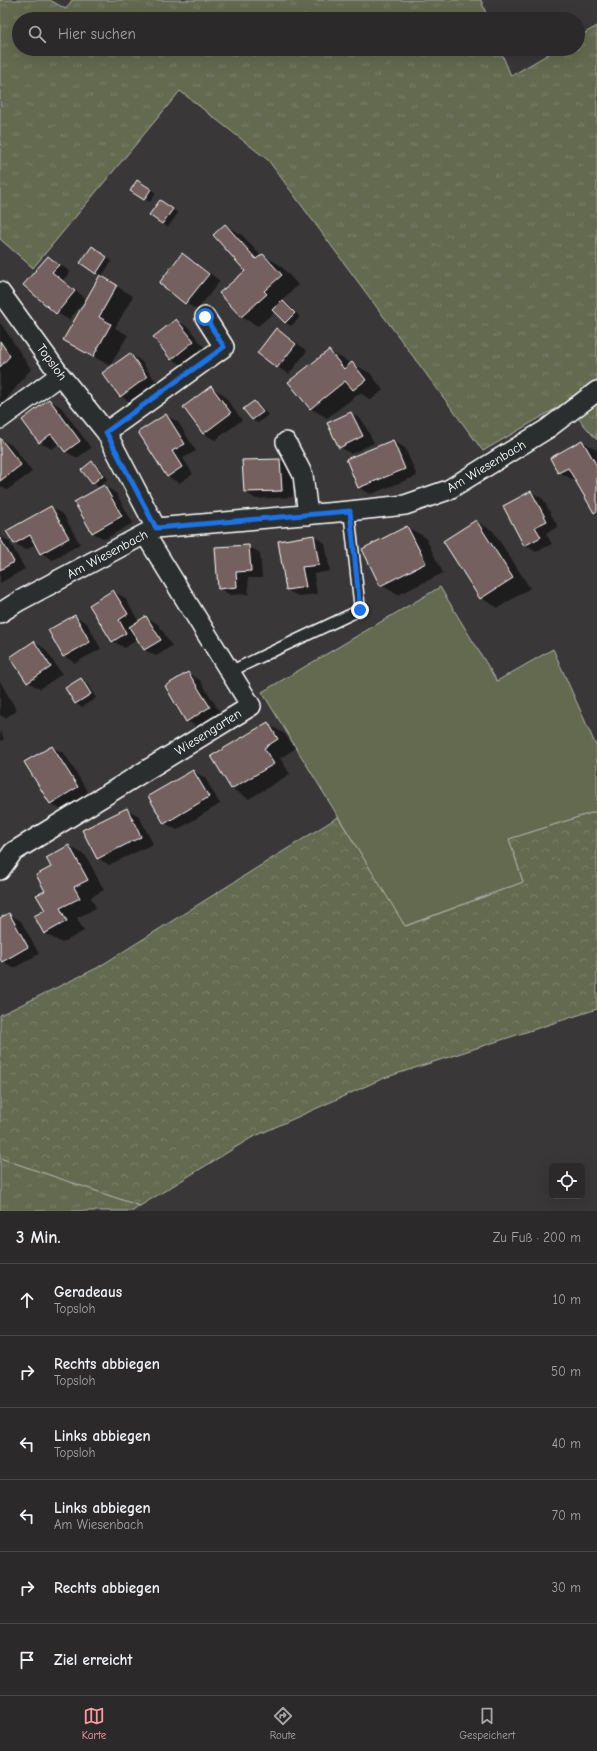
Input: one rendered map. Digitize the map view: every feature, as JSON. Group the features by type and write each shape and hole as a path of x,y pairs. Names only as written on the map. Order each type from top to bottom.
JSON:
{"street":[{"name":"Topsloh","path":"0,292 60,375 106,432 151,531"},
{"path":"106,432 224,347 205,317"},
{"path":"0,419 60,375"},
{"name":"Am Wiesenbach","path":"0,613 151,531 405,504 448,490 547,429 597,391"},
{"path":"286,442 303,475 308,515"},
{"name":"Wiesengarten","path":"0,870 13,852 251,706 230,672 151,531"}],"lane":[{"path":"230,672 360,610 350,511"}],"green space":[{"path":"0,0 50,0 66,9 72,0 481,0 485,12 12,12 12,56 503,56 511,76 545,56 585,56 585,33 597,26 597,440 565,403 483,451 268,160 180,91 33,268 0,239"},
{"path":"440,587 497,681 553,649 597,748 597,811 509,839 523,882 405,926 262,692"},
{"path":"597,811 597,1009 384,1078 251,1138 140,1206 0,1158 0,1015 97,968 338,817 406,926 523,882 509,839"},
{"path":"0,1158 140,1206 133,1211 0,1211"}],"building":[{"path":"137,180 151,189 144,200 130,191"},
{"path":"160,200 173,209 162,224 149,215"},
{"path":"225,224 256,259 263,254 282,275 264,291 267,294 241,317 219,293 245,271 213,235"},
{"path":"92,246 107,257 96,274 80,263"},
{"path":"182,253 209,274 185,304 159,283"},
{"path":"48,256 59,265 52,272 75,291 56,314 23,285"},
{"path":"100,275 117,285 99,317 111,324 93,357 63,340"},
{"path":"282,300 295,313 285,323 272,310"},
{"path":"176,319 194,341 171,360 153,337"},
{"path":"276,328 296,344 277,368 257,353"},
{"path":"0,341 10,356 0,367"},
{"path":"329,350 344,369 352,362 366,380 353,390 345,381 310,409 288,382"},
{"path":"130,353 147,377 120,397 102,373"},
{"path":"211,386 231,413 203,434 183,407"},
{"path":"49,399 80,441 65,452 51,434 39,443 22,420"},
{"path":"254,401 263,412 252,420 243,409"},
{"path":"351,412 363,436 339,448 327,423"},
{"path":"166,414 185,444 172,451 182,467 167,477 138,432"},
{"path":"0,438 21,465 0,481"},
{"path":"393,440 405,469 358,488 346,459"},
{"path":"582,440 597,466 597,511 594,513 568,468 558,473 550,458"},
{"path":"280,459 282,491 244,492 242,460"},
{"path":"92,461 103,475 92,484 81,470"},
{"path":"104,485 122,516 92,533 74,502"},
{"path":"531,491 547,521 535,527 541,537 524,546 503,506"},
{"path":"51,506 69,538 40,554 30,535 14,544 6,531"},
{"path":"476,520 513,578 480,599 443,541"},
{"path":"407,526 426,563 380,586 362,549"},
{"path":"314,535 319,565 302,567 306,587 286,590 278,541"},
{"path":"0,538 14,562 0,570"},
{"path":"249,545 251,571 236,572 237,587 218,589 215,547"},
{"path":"113,590 128,614 119,620 126,633 112,642 89,605"},
{"path":"75,615 90,642 63,657 48,630"},
{"path":"146,616 161,640 144,650 129,627"},
{"path":"34,641 51,667 27,683 10,657"},
{"path":"188,672 210,707 186,722 165,686"},
{"path":"81,678 91,694 75,704 65,688"},
{"path":"268,722 278,739 264,748 274,764 231,789 211,756"},
{"path":"52,746 78,787 50,804 24,762"},
{"path":"193,770 209,797 164,824 148,796"},
{"path":"127,808 141,837 97,859 82,830"},
{"path":"69,845 88,880 74,887 80,898 60,908 67,921 44,934 34,916 45,910 36,895 45,891 36,875 51,867 46,858"},
{"path":"9,913 28,947 2,962 0,959 0,918"}],"route":[{"path":"205,317 224,347 106,432 156,528 350,511 360,610"}]}
